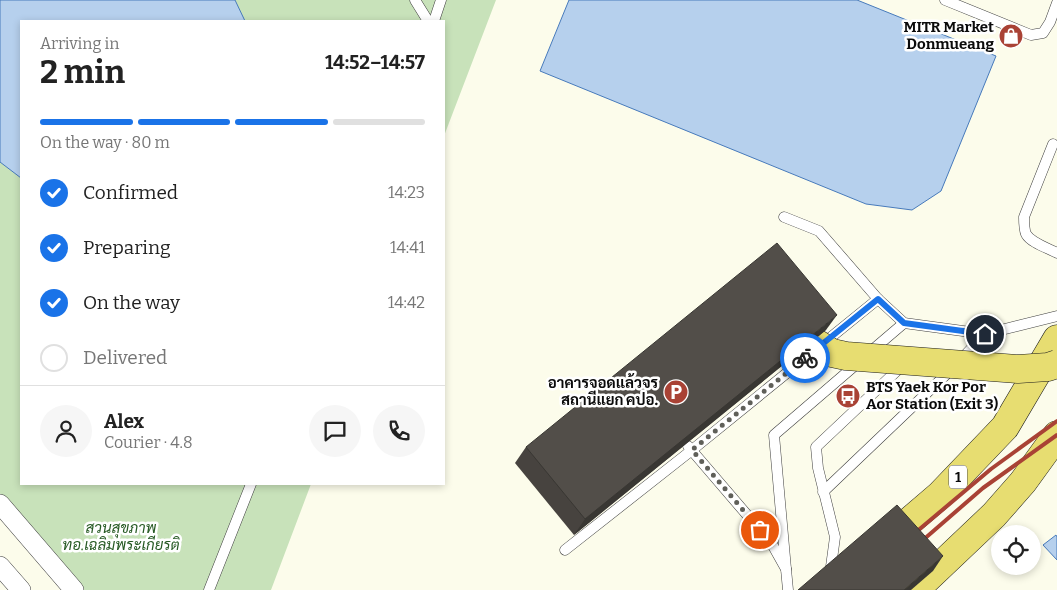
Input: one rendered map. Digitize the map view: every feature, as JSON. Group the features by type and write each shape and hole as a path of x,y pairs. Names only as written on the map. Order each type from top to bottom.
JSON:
{"main road":[{"name":"1","path":"828,590 940,495 1005,427 1057,339"},
{"path":"813,341 832,353 846,356 1018,369 1048,367 1057,364"},
{"path":"915,590 994,515 1023,482 1057,435"}],"street":[{"path":"0,504 74,590"},
{"path":"0,566 21,590"}],"lane":[{"path":"414,0 427,20"},
{"path":"434,20 441,0"},
{"path":"945,0 1031,35 1043,33 1057,3"},
{"path":"1053,144 1024,218 1026,234 1036,242 1057,253"},
{"path":"784,217 818,231 878,299 904,323 985,334 1057,316"},
{"path":"565,550 689,446 878,299"},
{"path":"788,590 774,435 904,323"},
{"path":"823,492 954,367 985,334"},
{"path":"828,590 835,538 823,492 816,447 908,360 954,367"},
{"path":"689,446 772,544 786,569"},
{"path":"209,590 251,485"}],"green space":[{"name":"สวนสุขภาพ ทอ.เฉลิมพระเกียรติ","path":"0,0 496,0 445,133 445,20 20,20 20,485 311,485 271,590 75,590 0,504"}],"water":[{"path":"0,0 235,0 245,20 20,20 20,177 0,162"},
{"path":"569,0 857,0 996,56 941,191 912,210 866,204 540,71"},
{"path":"1056,535 1057,537 1057,560 1043,545"}],"building":[{"name":"อาคารจอดแล้วจร สถานีแยก คปอ.","path":"777,243 837,315 585,519 526,447"},
{"path":"897,505 943,556 904,590 798,590"}],"railway":[{"path":"909,538 991,469 1057,421"},
{"path":"915,547 983,488 1057,435"}],"way so far":[{"path":"760,530 692,450 805,358"}],"place":[{"name":"MITR Market Donmueang","path":"1011,36"},
{"name":"อาคารจอดแล้วจร สถานีแยก คปอ.","path":"676,392"},
{"name":"BTS Yaek Kor Por Aor Station (Exit 3)","path":"848,396"}],"route":[{"path":"805,358 878,299 904,323 985,334"}]}
